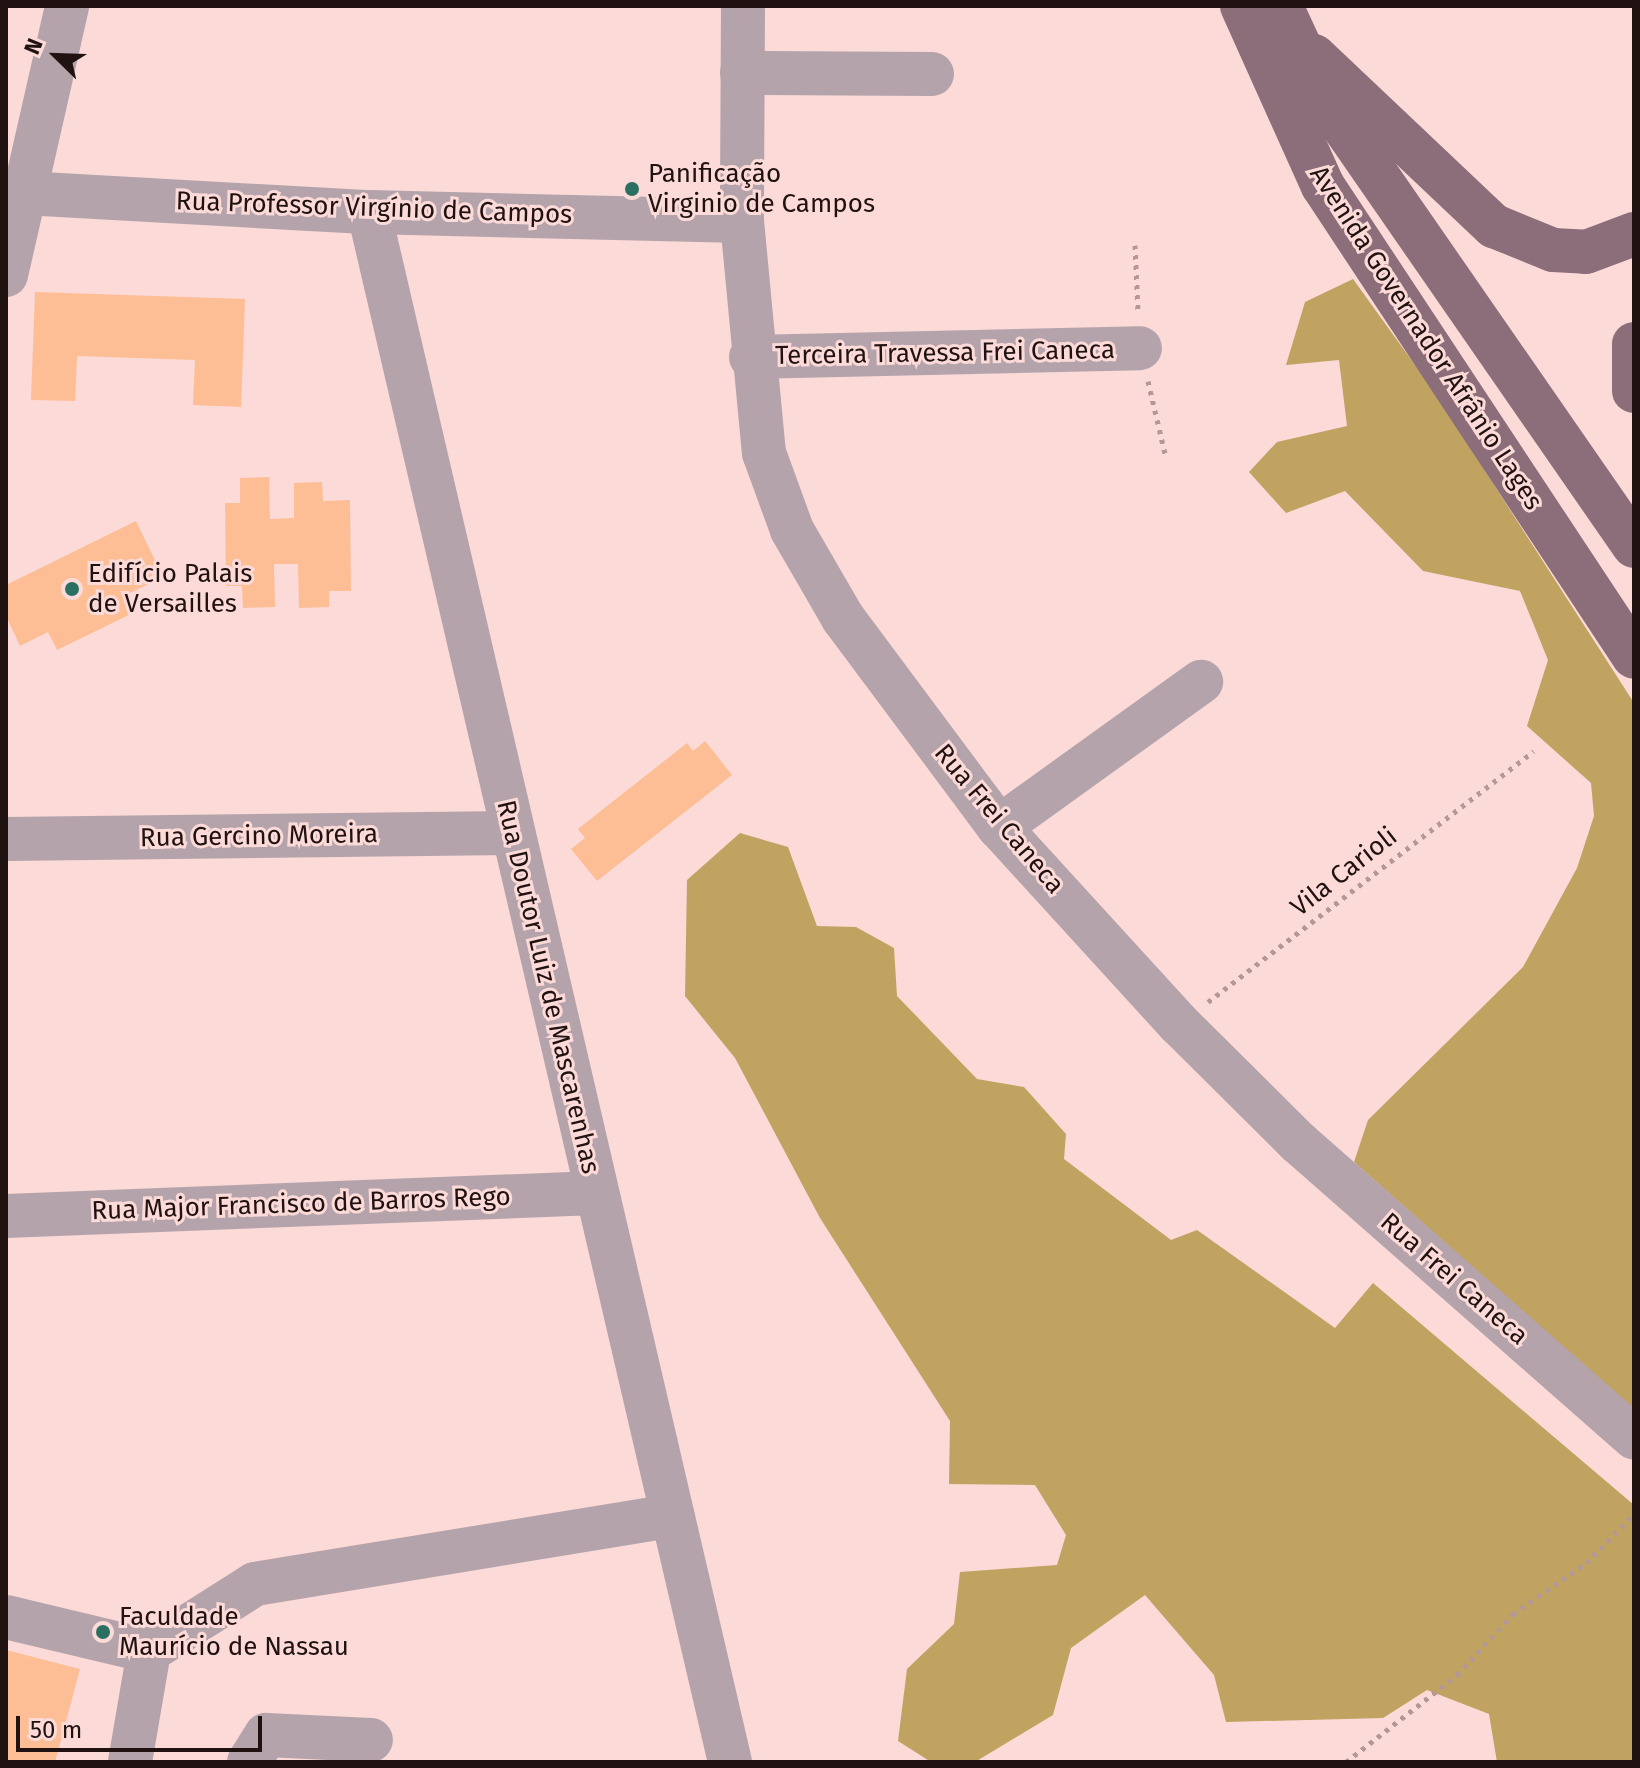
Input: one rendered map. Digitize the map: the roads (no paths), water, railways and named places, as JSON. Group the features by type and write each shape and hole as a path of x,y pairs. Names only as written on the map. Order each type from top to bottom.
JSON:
{"main road":[{"path":"1214,6 1233,54 1323,186"},
{"name":"Avenida Governador Afrânio Lages","path":"1242,6 1323,186 1634,657"},
{"path":"1285,20 1494,226 1553,250 1586,252 1634,234"},
{"name":"Avenida Governador Afrânio Lages","path":"1285,20 1332,109 1634,546"},
{"path":"1634,344 1634,391"}],"street":[{"path":"6,275 16,192 67,6"},
{"name":"Rua Frei Caneca","path":"743,6 742,221 751,357 764,453 792,530 843,618 999,827 1179,1024 1299,1143 1634,1437"},
{"path":"742,73 932,74"},
{"name":"Rua Professor Virgínio de Campos","path":"16,192 369,212 742,221"},
{"name":"Rua Doutor Luiz de Mascarenhas","path":"369,212 730,1762"},
{"name":"Terceira Travessa Frei Caneca","path":"751,357 1140,348"},
{"path":"999,827 1201,682"},
{"name":"Rua Gercino Moreira","path":"6,839 512,833"},
{"name":"Rua Major Francisco de Barros Rego","path":"6,1216 596,1193"},
{"path":"6,1617 149,1651 255,1584 672,1516"},
{"path":"130,1762 149,1651"},
{"path":"249,1762 266,1735 371,1740"}],"place":[{"name":"Panificação Virginio de Campos","path":"632,189"},
{"name":"Edifício Palais de Versailles","path":"72,589"},
{"name":"Faculdade Maurício de Nassau","path":"103,1632"}]}
